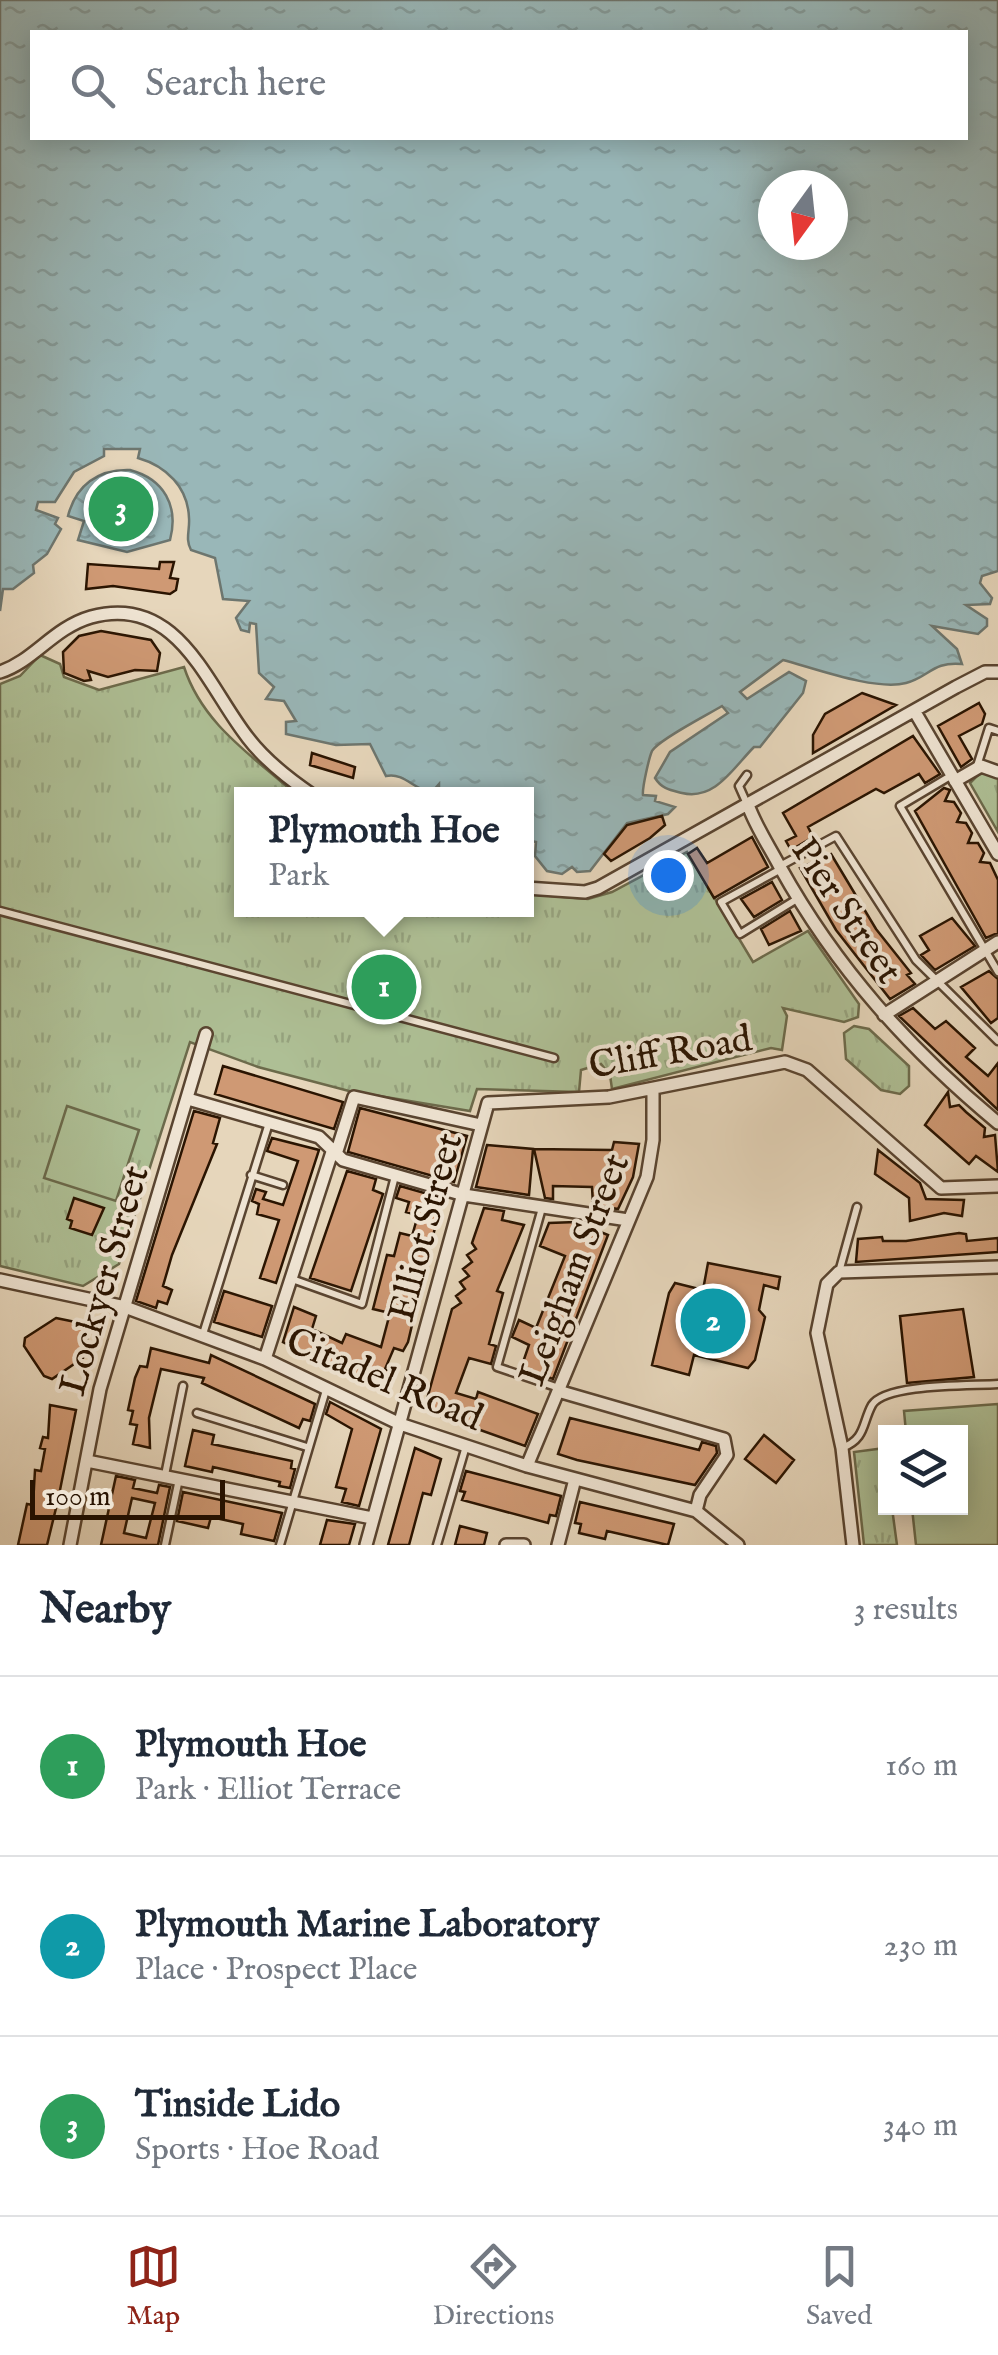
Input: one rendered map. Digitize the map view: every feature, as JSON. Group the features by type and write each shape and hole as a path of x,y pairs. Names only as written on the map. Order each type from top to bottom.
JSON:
{"street":[{"path":"0,672 30,655 51,635 92,617 137,617 163,625 184,644 246,737 303,787"},
{"path":"534,889 585,892 598,888 985,672 998,672"},
{"path":"915,712 998,854"},
{"path":"953,778 976,768 998,772"},
{"name":"Pier Street","path":"748,805 831,952 935,1068 998,1122"},
{"path":"884,1014 998,942"},
{"name":"Lockyer Street","path":"70,1545 100,1388 206,1034"},
{"name":"Cliff Road","path":"488,1102 609,1097 785,1062 807,1070 942,1188 998,1186"},
{"name":"Leigham Street","path":"528,1466 651,1163 653,1089"},
{"path":"265,1359 354,1098 481,1126"},
{"path":"188,1100 319,1137 342,1160 464,1195 628,1220"},
{"name":"Elliot Street","path":"366,1545 488,1102"},
{"path":"852,1545 842,1448 817,1333 827,1284 840,1272 998,1266"},
{"name":"Citadel Road","path":"0,1280 125,1308 265,1359 400,1424 575,1480 696,1511 738,1545"},
{"path":"559,1390 724,1439 728,1455 700,1495 696,1511"},
{"path":"87,1461 372,1518"},
{"path":"558,1545 575,1480"},
{"path":"506,1545 524,1545"}],"lane":[{"path":"976,768 989,728 998,731"},
{"path":"747,775 739,793 748,805"},
{"path":"953,778 900,806 998,972"},
{"path":"798,899 740,934 721,902 836,836 934,981 998,1041"},
{"path":"0,911 554,1058"},
{"path":"203,1334 269,1122"},
{"path":"292,1279 362,1304 396,1174"},
{"path":"251,1175 283,1186"},
{"path":"840,1272 856,1206"},
{"path":"542,1207 497,1367 559,1390"},
{"path":"842,1448 863,1433 870,1407 890,1393 998,1384"},
{"path":"165,1475 183,1386"},
{"path":"280,1545 327,1389"},
{"path":"197,1412 307,1446"},
{"path":"437,1545 466,1446"},
{"path":"165,1545 179,1478"}],"green space":[{"path":"40,655 60,664 64,677 99,690 184,667 192,688 216,722 287,787 234,787 234,917 534,917 534,895 588,899 612,892 687,852 753,962 808,931 859,1004 858,1017 844,1022 783,1008 787,1016 782,1050 771,1048 612,1089 610,1075 601,1064 581,1070 579,1092 477,1089 470,1111 349,1091 258,1067 190,1042 119,1264 83,1286 0,1266 0,684 20,676"},
{"path":"981,772 998,778 998,832 970,783"},
{"path":"854,1026 869,1029 909,1066 909,1086 900,1094 881,1090 846,1059 844,1033"},
{"path":"67,1106 139,1130 116,1201 44,1178"},
{"path":"998,1404 998,1545 916,1545 913,1515 968,1515 968,1425 905,1425 904,1411"},
{"path":"878,1449 878,1515 893,1515 897,1545 864,1545 854,1452"}],"water":[{"path":"0,0 998,0 998,571 982,576 980,583 992,598 990,604 966,605 987,619 987,626 978,634 932,626 957,649 962,664 944,665 914,680 893,685 783,660 740,692 747,699 789,672 806,681 803,693 760,747 754,747 714,787 694,794 682,793 663,787 655,778 670,752 728,713 722,706 673,734 652,751 643,795 656,796 655,801 675,807 668,814 627,823 590,871 577,872 572,867 562,874 547,871 535,856 534,787 418,787 399,777 386,776 370,744 336,745 286,734 286,722 296,721 284,701 266,699 274,687 259,673 256,624 250,623 249,632 241,630 236,618 249,601 223,599 215,558 189,546 185,497 166,472 138,458 140,449 104,449 104,456 74,472 55,502 38,502 36,510 58,518 55,524 61,529 47,554 33,565 34,573 13,589 3,589 0,611"},
{"path":"130,470 152,480 166,496 172,516 170,540 127,552 78,540 84,521 68,516 77,496 98,476"}],"building":[{"path":"160,562 174,562 170,578 178,579 176,590 170,594 113,586 86,589 88,564 159,569"},
{"path":"101,631 151,640 160,653 157,671 135,670 108,677 88,671 91,680 84,681 64,673 63,652 79,636"},
{"path":"862,693 896,705 813,753 813,735 825,714"},
{"path":"979,703 985,714 982,724 959,736 972,759 961,767 938,726"},
{"path":"913,736 940,774 925,783 919,774 884,793 876,789 808,827 813,837 791,850 786,841 796,836 783,813"},
{"path":"312,753 355,767 353,778 310,765"},
{"path":"944,788 950,790 945,801 954,802 961,813 957,822 966,823 972,833 968,843 978,843 984,853 980,862 990,863 998,880 998,933 986,938 915,811"},
{"path":"662,816 665,825 650,838 611,861 604,854 627,825"},
{"path":"752,837 768,867 714,898 688,854 697,848 707,863"},
{"path":"831,854 876,929 911,973 907,975 915,984 890,999 836,930 800,868"},
{"path":"772,882 782,900 754,917 741,899"},
{"path":"790,911 801,931 769,945 761,929"},
{"path":"952,918 975,946 935,970 921,955 929,950 920,936"},
{"path":"989,971 998,979 998,1018 991,1023 961,987"},
{"path":"913,1008 935,1029 946,1021 975,1048 966,1057 988,1076 998,1063 998,1110 899,1016"},
{"path":"223,1066 343,1102 334,1129 215,1094"},
{"path":"948,1092 950,1107 959,1105 985,1128 984,1137 995,1135 998,1172 976,1156 969,1164 925,1125"},
{"path":"360,1108 467,1136 454,1182 348,1152"},
{"path":"194,1111 220,1118 213,1143 217,1144 172,1255 163,1286 172,1290 167,1304 158,1301 156,1308 136,1301"},
{"path":"272,1138 319,1150 276,1283 260,1278 279,1220 257,1214 259,1204 252,1201 256,1189 266,1192 263,1199 283,1205 298,1161 267,1151"},
{"path":"614,1142 639,1144 633,1177 618,1209 593,1205 592,1187 553,1186 553,1199 545,1198 534,1149 612,1150"},
{"path":"487,1145 533,1149 529,1195 476,1187"},
{"path":"878,1150 920,1183 926,1199 964,1200 962,1216 944,1213 910,1221 909,1198 875,1174"},
{"path":"347,1171 376,1179 373,1190 383,1194 351,1291 310,1278"},
{"path":"400,1186 442,1198 408,1342 403,1351 394,1348 385,1369 392,1372 382,1392 283,1342 294,1307 316,1316 312,1329 342,1343 346,1334 381,1347 390,1313 373,1309 387,1255 394,1256 400,1233 412,1236 418,1215 406,1212 409,1202 396,1198"},
{"path":"74,1198 104,1208 92,1235 70,1228 72,1221 67,1219"},
{"path":"484,1208 504,1211 502,1220 524,1225 497,1291 503,1293 489,1344 496,1346 491,1364 469,1358 456,1393 476,1399 478,1392 538,1414 525,1446 424,1410 452,1309 461,1303 456,1296 465,1289 460,1282 469,1276 463,1269 472,1262 467,1255 476,1249 472,1243"},
{"path":"576,1222 608,1235 553,1379 521,1368 529,1345 512,1337 519,1320 536,1328 565,1256 540,1246 549,1223"},
{"path":"966,1234 967,1241 998,1238 998,1252 856,1262 858,1239 906,1241"},
{"path":"708,1263 780,1277 778,1289 764,1285 759,1310 765,1317 755,1360 748,1368 694,1355 689,1375 652,1365 669,1293 675,1283 703,1290"},
{"path":"224,1291 272,1306 262,1337 214,1322"},
{"path":"963,1309 974,1377 907,1383 900,1316"},
{"path":"56,1318 90,1325 83,1358 52,1379 44,1376 24,1346 25,1338"},
{"path":"151,1348 209,1363 211,1355 315,1404 310,1421 303,1419 299,1428 202,1383 204,1378 161,1369 149,1418 150,1448 133,1444 137,1425 130,1424 133,1411 128,1410 135,1378 140,1366 147,1367"},
{"path":"330,1402 381,1429 359,1506 342,1502 346,1489 336,1487 352,1429 326,1414"},
{"path":"50,1405 76,1410 58,1500 47,1545 18,1545 27,1504 33,1505 35,1470 41,1471 45,1449 40,1448 43,1437 48,1438"},
{"path":"570,1418 699,1450 702,1442 716,1446 717,1453 695,1485 577,1460 558,1454"},
{"path":"193,1430 214,1435 212,1444 292,1461 291,1468 295,1469 290,1488 279,1486 280,1482 213,1467 212,1472 185,1466"},
{"path":"764,1435 794,1460 776,1483 745,1459"},
{"path":"415,1448 441,1459 431,1495 423,1493 409,1545 388,1545"},
{"path":"466,1471 561,1496 556,1516 550,1515 548,1523 462,1500 465,1492 460,1491"},
{"path":"116,1476 135,1480 133,1488 157,1493 159,1485 170,1487 158,1545 101,1545","holes":["132,1498 155,1503 146,1538 124,1533"]},
{"path":"183,1492 282,1513 274,1541 241,1534 243,1524 211,1517 208,1528 177,1521"},
{"path":"580,1502 674,1524 668,1545 607,1531 605,1539 579,1533 581,1524 575,1523"},
{"path":"327,1520 355,1524 349,1545 320,1545"},
{"path":"460,1526 487,1533 484,1545 455,1545"}],"place":[{"name":"Tinside Lido","path":"121,509"},
{"name":"Plymouth Hoe","path":"384,987"},
{"name":"Plymouth Marine Laboratory","path":"713,1321"}]}
